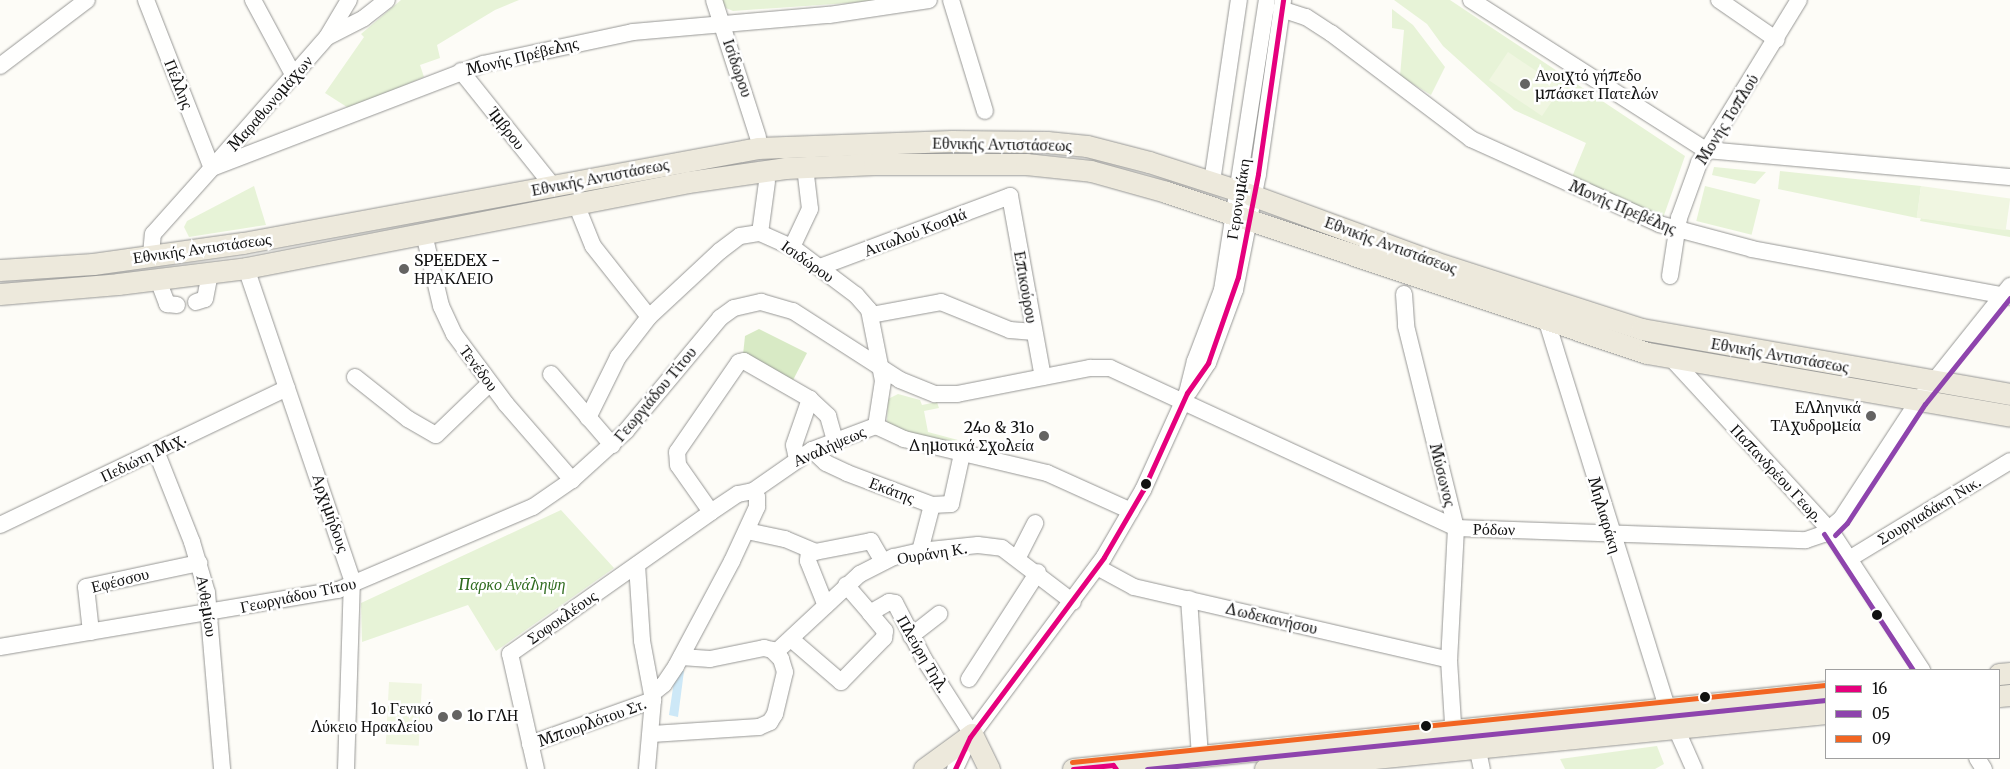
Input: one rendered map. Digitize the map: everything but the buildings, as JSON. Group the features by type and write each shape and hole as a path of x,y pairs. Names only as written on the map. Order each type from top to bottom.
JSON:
{"main road":[{"name":"Εθνικής Αντιστάσεως","path":"0,270 93,264 285,236 758,148 993,141 1087,146 1212,182 1434,262 1641,329 2010,394"},
{"name":"Εθνικής Αντιστάσεως","path":"10,293 158,280 246,268 688,182 805,166 990,162 1070,168 1129,181 1243,217 1547,322 1672,359 2010,416"},
{"path":"1265,769 1465,739 1670,717 1825,692"},
{"path":"1670,717 1825,713"},
{"path":"924,769 972,734 989,769"},
{"path":"1073,769 1114,768 1200,756 1465,739"}],"street":[{"path":"0,66 87,0"},
{"name":"Πέλλης","path":"146,0 212,168"},
{"path":"253,0 294,76"},
{"name":"Μαραθωνομάχων","path":"212,168 327,37 349,0"},
{"name":"Μαραθωνομάχων","path":"327,37 364,18 388,0"},
{"name":"Ισίδωρου","path":"714,0 758,137"},
{"name":"Μονής Πρέβελης","path":"151,256 153,234 212,168 461,71 510,56 615,35 884,9 928,0"},
{"path":"951,0 985,111"},
{"path":"1212,182 1239,0"},
{"name":"Γερονυμάκη","path":"955,769 972,734 1097,567 1131,511 1186,397 1195,361 1220,299 1243,217 1267,0"},
{"path":"1471,0 1706,150 2010,177"},
{"path":"1719,0 1777,40"},
{"name":"Μονής Τοπλού","path":"1670,276 1676,231 1690,184 1706,150 1777,40 1799,0"},
{"name":"Γερονυμάκη","path":"1246,194 1282,4"},
{"name":"Μονής Πρεβέλης","path":"1282,4 1331,32 1470,138 1676,231 1752,250 2007,293"},
{"name":"Ίμβρου","path":"461,71 552,185"},
{"path":"792,247 810,209 805,166"},
{"path":"588,418 618,357 649,317 720,251 740,236 760,233 767,182"},
{"name":"Αιτωλού Κοσμά","path":"820,267 1010,196"},
{"name":"Επικούρου","path":"1010,196 1043,377"},
{"path":"576,204 593,246 649,317"},
{"name":"Ισιδώρου","path":"760,233 792,247 862,300 871,315 881,368 882,393 876,426"},
{"name":"Τενέδου","path":"424,234 444,315 460,342 490,383 572,480"},
{"name":"Αρχιμήδους","path":"246,268 353,585 346,769"},
{"path":"196,302 205,299 210,273"},
{"path":"158,280 167,304 177,305"},
{"path":"1830,530 1840,519 1919,400 2007,293"},
{"name":"Μύσωνος","path":"1404,294 1406,326 1456,528 1449,660 1465,739 1482,769"},
{"path":"871,315 941,302 1010,330 1034,332"},
{"name":"Γεωργιάδου Τίτου","path":"0,647 210,612 353,585 532,508 572,480 612,444 710,328 741,306 769,303 793,311 840,339 881,368 911,386 941,395 1090,368 1110,368 1186,397"},
{"name":"Μηλιαράκη","path":"1547,322 1610,532 1670,717 1689,767"},
{"name":"Παπανδρέου Γεωρ.","path":"1672,359 1830,530 1921,669"},
{"path":"711,512 678,466 676,452 739,362 744,361 810,399 828,416 835,440"},
{"path":"551,374 612,444"},
{"path":"355,377 408,420 436,436 490,383"},
{"name":"Πεδιώτη Μιχ.","path":"0,525 287,388"},
{"name":"Ρόδων","path":"1186,397 1456,528 1610,532 1788,542 1814,539 1830,530"},
{"path":"797,459 794,445 810,399"},
{"name":"Αναλήψεως","path":"753,491 812,450 876,426 904,439 1047,473 1131,511"},
{"name":"Εκάτης","path":"812,450 826,463 847,473 932,505 920,551"},
{"name":"Ανθεμίου","path":"156,451 199,563 210,612 222,769"},
{"path":"932,505 951,504 962,454"},
{"name":"Σουργιαδάκη Νικ.","path":"1849,559 2010,461"},
{"path":"653,696 664,684 681,657 747,531 757,507 757,496 753,491"},
{"name":"Σοφοκλέους","path":"536,769 510,654 711,512 738,494 753,491"},
{"path":"1018,557 1035,523"},
{"path":"747,531 784,539 809,551 871,541 883,562"},
{"name":"Ουράνη Κ.","path":"776,652 846,585 883,562 920,551 988,545 1002,548 1038,572 1072,602"},
{"path":"809,551 808,561 826,606"},
{"name":"Εφέσσου","path":"91,632 86,587 199,563"},
{"path":"637,565 642,641 653,696 652,734 647,769"},
{"name":"Δωδεκανήσου","path":"1097,567 1124,584 1449,660"},
{"path":"969,679 1038,572"},
{"name":"Πλεύρη Τηλ.","path":"846,585 870,613 892,602 972,734"},
{"path":"1188,599 1200,756"},
{"path":"791,638 841,682 884,638 885,631 870,613"},
{"path":"911,636 939,614"},
{"path":"652,734 728,730 768,724 777,709 785,680 783,662 776,652 765,648 710,659 681,657"},
{"name":"Μπουρλότου Στ.","path":"530,744 653,696"}],"green space":[{"path":"401,0 519,0 495,10 437,45 440,58 420,65 424,77 350,109 325,93 364,37 361,34"},
{"path":"720,0 892,0 733,11 726,8"},
{"path":"1394,0 1450,0 1685,156 1663,218 1572,177 1586,143 1514,110 1443,46 1427,24"},
{"path":"1392,9 1413,25 1445,67 1431,95 1400,76 1404,30 1392,28"},
{"name":"Ανοιχτό γήπεδο μπάσκετ Πατελών","path":"1508,52 1561,88 1542,116 1489,80"},
{"path":"1714,167 1766,172 1755,184 1712,175"},
{"path":"1780,171 1921,186 1917,218 1778,189"},
{"path":"254,186 266,225 189,237 184,227 187,221"},
{"path":"1705,186 1760,200 1752,235 1696,221"},
{"path":"1921,186 2010,199 2006,230 1917,218"},
{"path":"1921,218 2010,230 2010,237 1920,221"},
{"path":"759,329 807,353 791,384 743,355 745,336"},
{"path":"898,394 920,400 922,405 937,402 939,408 924,411 928,432 958,440 957,446 899,433 887,423 888,399"},
{"name":"Παρκο Ανάληψη","path":"561,510 614,568 496,651 468,605 362,642 361,603"},
{"path":"389,682 422,684 419,746 386,744"},
{"path":"1657,746 1664,764 1655,769 1565,769 1560,759"}],"water":[{"path":"680,669 684,671 678,717 669,715 674,681"}],"transit line":[{"name":"16","path":"955,769 970,737 1104,557 1143,490 1187,393 1208,363 1238,277 1258,174 1283,0"},
{"name":"05","path":"1835,535 1847,523 1925,404 2010,298"},
{"name":"05","path":"1824,534 1912,669"},
{"name":"09","path":"1072,762 1825,685"},
{"name":"05","path":"1147,769 1825,700"},
{"name":"16","path":"1073,769 1113,765 1116,769"}],"place":[{"name":"Ανοιχτό γήπεδο μπάσκετ Πατελών","path":"1525,84"},
{"name":"SPEEDEX - ΗΡΑΚΛΕΙΟ","path":"404,269"},
{"name":"ΕΛληνικά ΤΑχυδρομεία","path":"1871,416"},
{"name":"24ο & 31ο Δημοτικά Σχολεία","path":"1044,436"},
{"name":"1o ΓΛΗ","path":"457,715"},
{"name":"1ο Γενικό Λύκειο Ηρακλείου","path":"443,717"}]}
